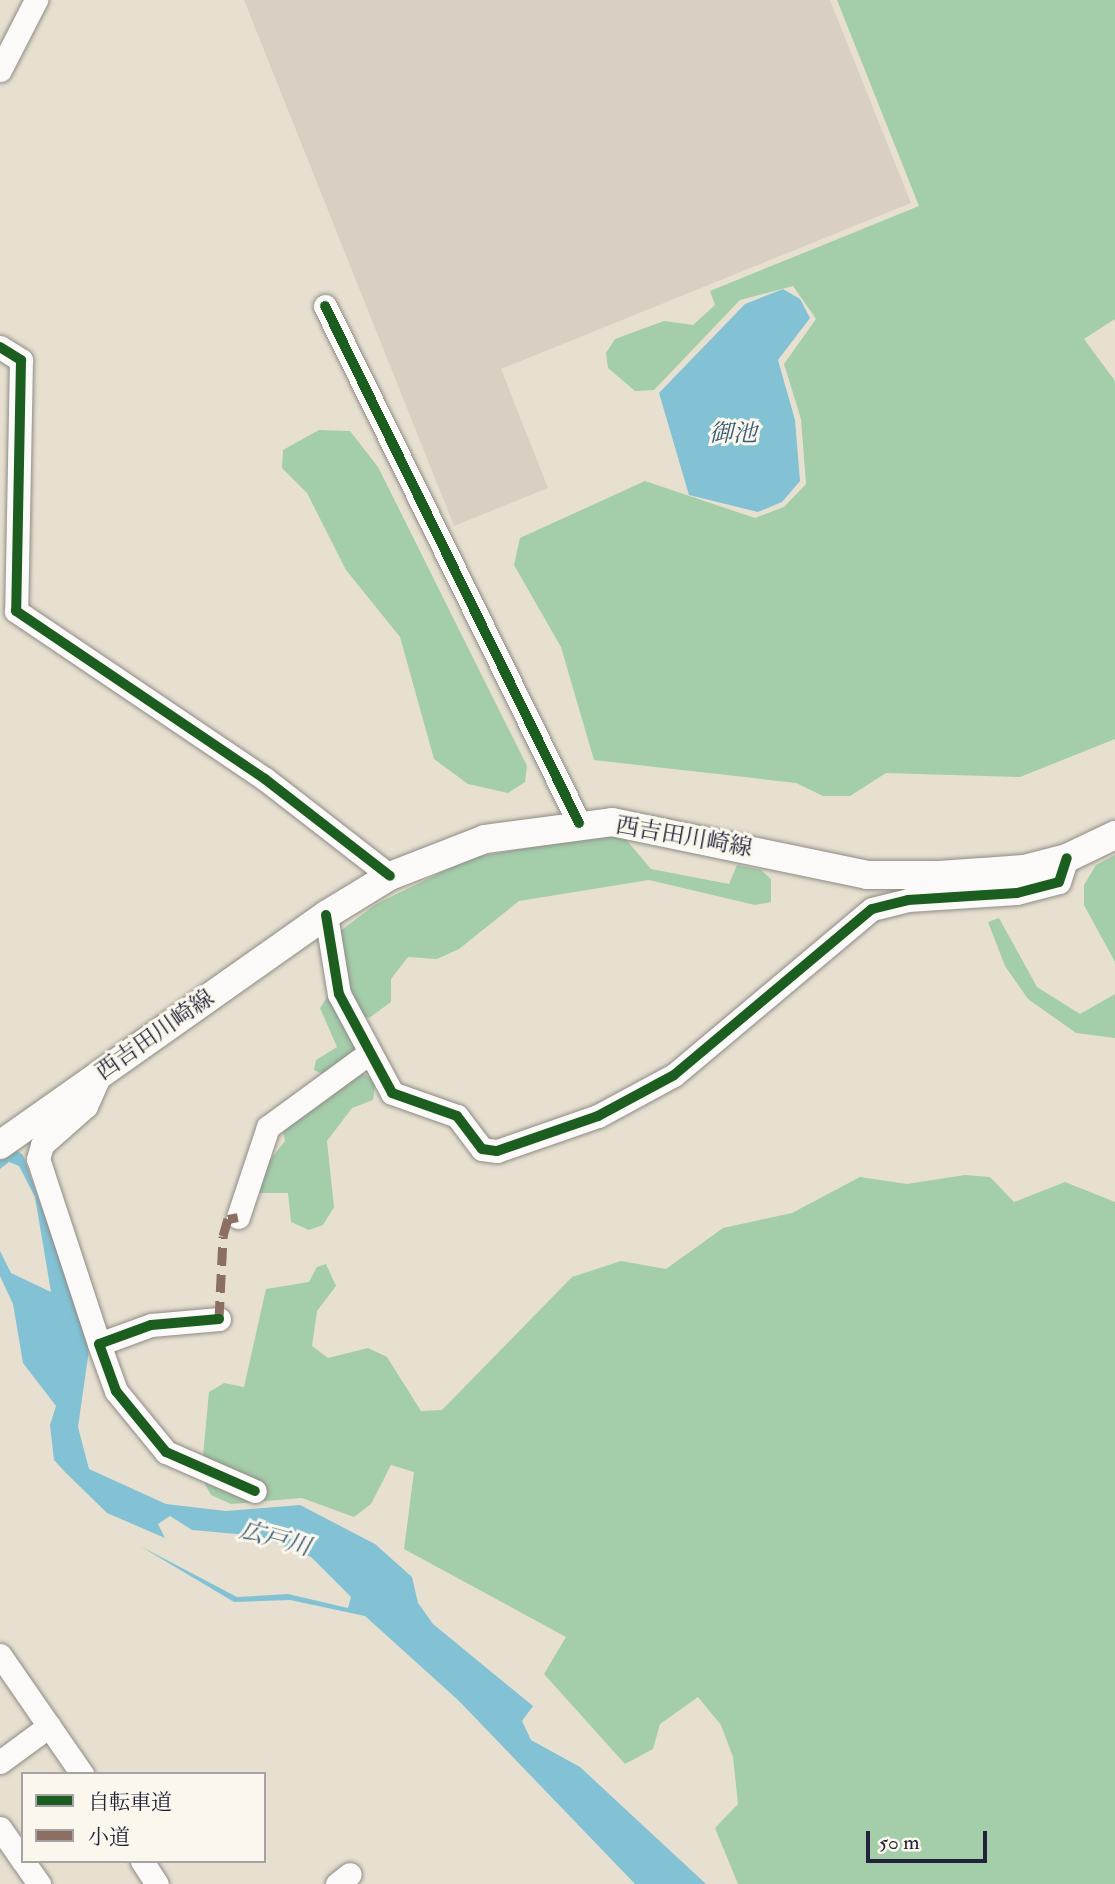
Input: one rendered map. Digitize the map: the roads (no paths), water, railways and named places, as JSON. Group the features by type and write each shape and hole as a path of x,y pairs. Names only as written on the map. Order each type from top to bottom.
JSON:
{"main road":[{"name":"西吉田川崎線","path":"11,1137 326,915 390,876 485,839 579,823 657,828 867,875 1000,871 1067,858 1115,835"}],"street":[{"path":"0,71 36,0"},
{"path":"325,306 579,823"},
{"path":"0,346 21,360 16,611 265,779 390,876"},
{"path":"326,915 340,994 392,1093 457,1116 482,1149 496,1151 598,1116 674,1075 872,909 908,900 1017,893 1059,881 1067,858"},
{"path":"239,1217 268,1127 369,1053"},
{"path":"101,1073 86,1106 46,1140 38,1159 99,1345 116,1391 166,1452 255,1491"},
{"path":"99,1345 151,1325 219,1319"},
{"path":"0,1655 81,1772"},
{"path":"0,1762 49,1726"},
{"path":"0,1828 21,1858"},
{"path":"24,1863 39,1884"}],"water":[{"name":"御池","path":"783,289 800,299 810,318 778,360 795,420 800,481 782,502 758,512 689,495 659,393 745,304"},
{"name":"広戸川","path":"0,1138 23,1155 90,1343 78,1427 89,1469 166,1504 226,1511 300,1505 375,1544 412,1577 418,1603 433,1624 533,1706 522,1721 531,1740 580,1767 706,1884 635,1884 458,1700 365,1616 290,1600 234,1602 140,1546 237,1597 288,1594 348,1608 351,1597 311,1557 259,1536 192,1530 170,1516 158,1524 165,1538 107,1513 65,1472 54,1460 50,1425 56,1406 23,1363 13,1304 0,1276 0,1251 11,1273 51,1292 35,1197 19,1166 9,1162 0,1169"}]}
